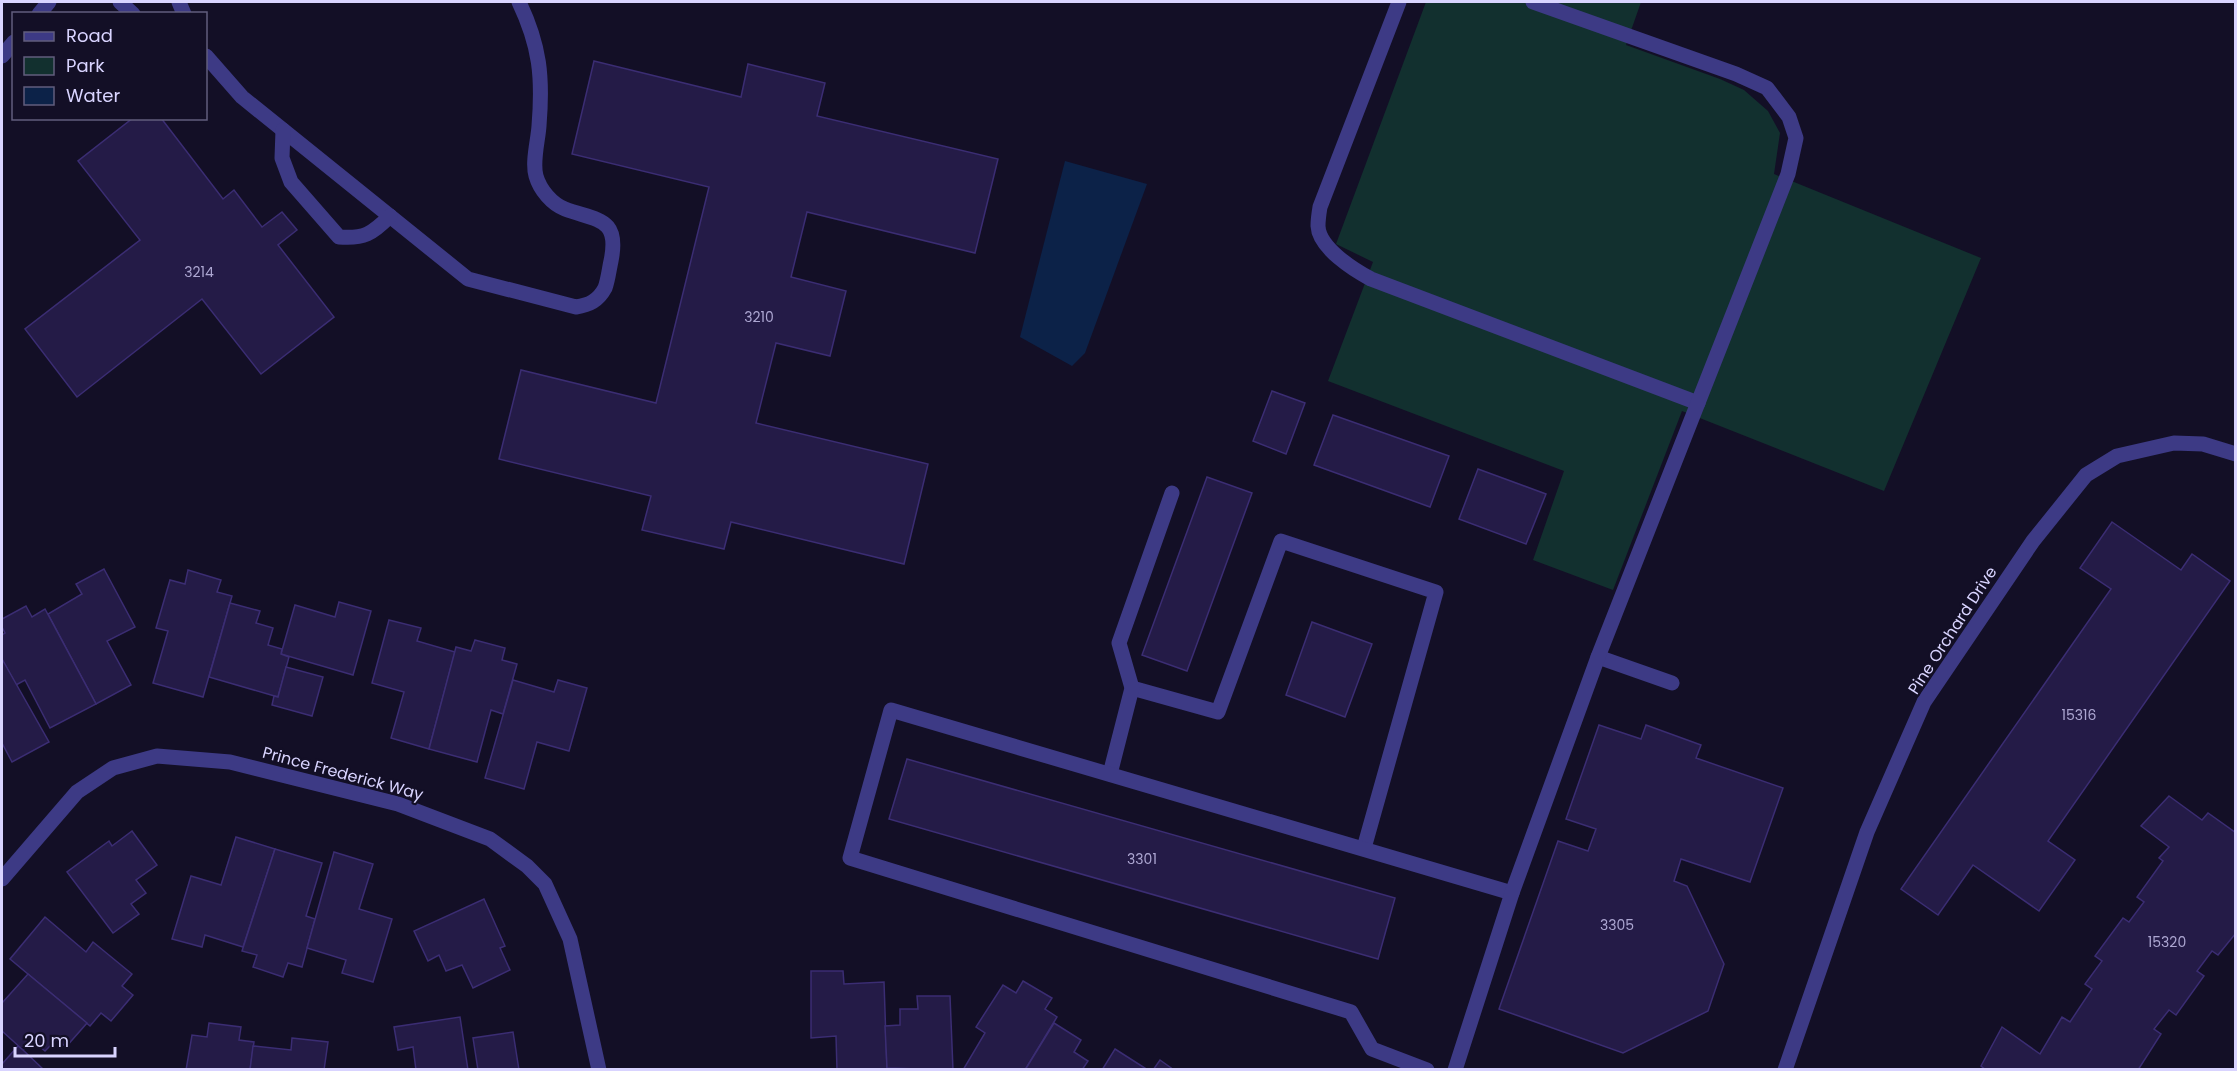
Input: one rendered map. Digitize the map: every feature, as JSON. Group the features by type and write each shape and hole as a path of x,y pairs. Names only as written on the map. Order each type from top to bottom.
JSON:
{"street":[{"path":"207,57 242,97 468,279 576,306 588,305 599,296 605,287 614,247 611,233 604,222 590,215 564,209 549,198 535,174 541,100 540,64 529,23 519,2"},
{"path":"1399,2 1320,207 1318,229 1329,248 1347,266 1371,279 1698,403"},
{"path":"1455,1070 1512,893 1598,657 1788,174 1796,138 1789,117 1767,88 1736,74 1533,2"},
{"path":"2,56 12,44"},
{"path":"283,130 282,158 291,182 339,237 356,238 374,232 390,216"},
{"name":"Pine Orchard Drive","path":"1785,1070 1867,832 1924,702 2033,540 2086,475 2117,456 2174,443 2203,444 2235,454"},
{"path":"1110,774 1132,688 1119,643 1172,493"},
{"path":"1132,688 1218,712 1281,541 1436,592 1364,848"},
{"path":"1598,657 1672,683"},
{"path":"1427,1070 1372,1049 1351,1012 850,858 891,710 1512,893"},
{"name":"Prince Frederick Way","path":"2,879 77,792 113,768 158,756 230,762 398,804 490,839 527,866 545,884 570,939 599,1070"}],"green space":[{"path":"1426,2 1641,2 1626,45 1744,90 1768,111 1780,133 1774,174 1981,258 1884,491 1682,411 1613,590 1533,560 1564,471 1328,381 1373,262 1336,244"}],"water":[{"path":"1065,161 1147,184 1085,353 1072,366 1020,337"}],"building":[{"path":"594,61 741,97 748,64 825,83 817,116 998,159 975,253 807,212 791,277 846,291 830,356 776,343 756,423 928,464 904,564 731,522 724,549 642,530 651,496 499,459 521,370 656,403 709,187 572,154"},
{"path":"130,120 163,120 223,199 234,190 262,227 282,212 297,230 278,245 334,317 261,374 202,299 77,397 25,329 140,240 78,161"},
{"path":"1272,391 1305,403 1286,454 1253,441"},
{"path":"1333,415 1449,456 1430,507 1314,465"},
{"path":"1478,469 1546,494 1526,544 1459,519"},
{"path":"1207,477 1252,493 1187,671 1142,655"},
{"path":"2112,522 2181,570 2192,554 2230,581 2048,841 2075,860 2039,911 1973,865 1938,915 1901,889 2111,589 2080,568"},
{"path":"104,569 135,627 107,641 131,685 96,704 48,614 82,594 76,584"},
{"path":"188,570 221,580 217,592 232,596 203,697 153,683 168,631 156,628 170,580 185,584"},
{"path":"339,602 371,611 353,675 281,654 295,605 335,617"},
{"path":"230,603 260,611 256,623 273,628 268,645 282,649 281,654 289,657 278,697 209,677"},
{"path":"26,606 32,617 45,609 96,704 50,728 25,680 16,685 2,659 2,635 5,633 2,619"},
{"path":"389,620 421,628 417,641 455,652 429,749 391,738 404,692 372,683"},
{"path":"1312,622 1372,644 1345,717 1286,695"},
{"path":"475,640 505,648 502,660 517,664 503,714 491,710 477,762 429,749 456,647 471,651"},
{"path":"2,659 49,742 12,762 2,743"},
{"path":"286,667 323,677 312,716 272,705 274,696 278,697"},
{"path":"513,680 554,692 558,680 587,688 569,751 537,742 524,789 485,778"},
{"path":"1599,725 1641,739 1646,725 1701,745 1696,758 1783,788 1750,882 1681,859 1674,881 1687,886 1724,964 1708,1011 1623,1053 1499,1009 1558,841 1588,851 1596,829 1566,819"},
{"path":"907,759 1395,898 1378,959 889,819"},
{"path":"2169,796 2202,820 2208,813 2236,833 2236,933 2218,955 2212,951 2197,971 2204,976 2176,1015 2169,1010 2154,1029 2161,1034 2138,1070 1986,1070 1981,1066 2002,1027 2040,1054 2062,1017 2070,1022 2092,989 2085,984 2102,961 2095,956 2123,918 2129,922 2144,902 2137,897 2163,861 2159,858 2169,847 2141,826"},
{"path":"132,831 157,865 136,880 146,893 131,904 139,914 113,933 67,872 109,841 112,846"},
{"path":"236,837 275,849 243,947 205,935 202,947 172,939 191,876 221,885"},
{"path":"275,849 322,863 306,916 315,919 302,967 288,963 283,977 253,967 257,955 242,951"},
{"path":"334,852 373,864 359,909 392,919 373,982 342,973 346,960 307,948"},
{"path":"484,899 505,946 500,948 510,970 473,988 462,965 446,971 439,955 428,961 414,931"},
{"path":"45,917 86,952 93,942 132,974 122,986 133,995 111,1021 101,1013 90,1026 10,959"},
{"path":"811,971 843,971 844,984 884,982 887,1070 837,1070 836,1036 811,1038"},
{"path":"28,974 87,1023 66,1047 57,1039 45,1051 32,1040 23,1050 2,1031 2,1003"},
{"path":"1023,981 1052,998 1045,1009 1057,1017 1025,1070 963,1070 985,1033 976,1027 1003,985 1016,993"},
{"path":"917,996 950,996 953,1070 887,1068 885,1026 900,1025 900,1009 918,1009"},
{"path":"460,1017 468,1070 416,1070 413,1047 398,1050 394,1027"},
{"path":"209,1023 241,1027 239,1040 254,1042 250,1070 186,1070 192,1035 207,1037"},
{"path":"1054,1023 1081,1040 1074,1052 1088,1061 1082,1070 1025,1070"},
{"path":"513,1032 519,1070 478,1070 473,1038"},
{"path":"292,1038 328,1042 324,1070 250,1070 253,1046 291,1050"},
{"path":"18,1046 44,1070 2,1070 2,1064"},
{"path":"1115,1049 1148,1070 1102,1070"},
{"path":"1160,1060 1174,1070 1153,1070"}]}
